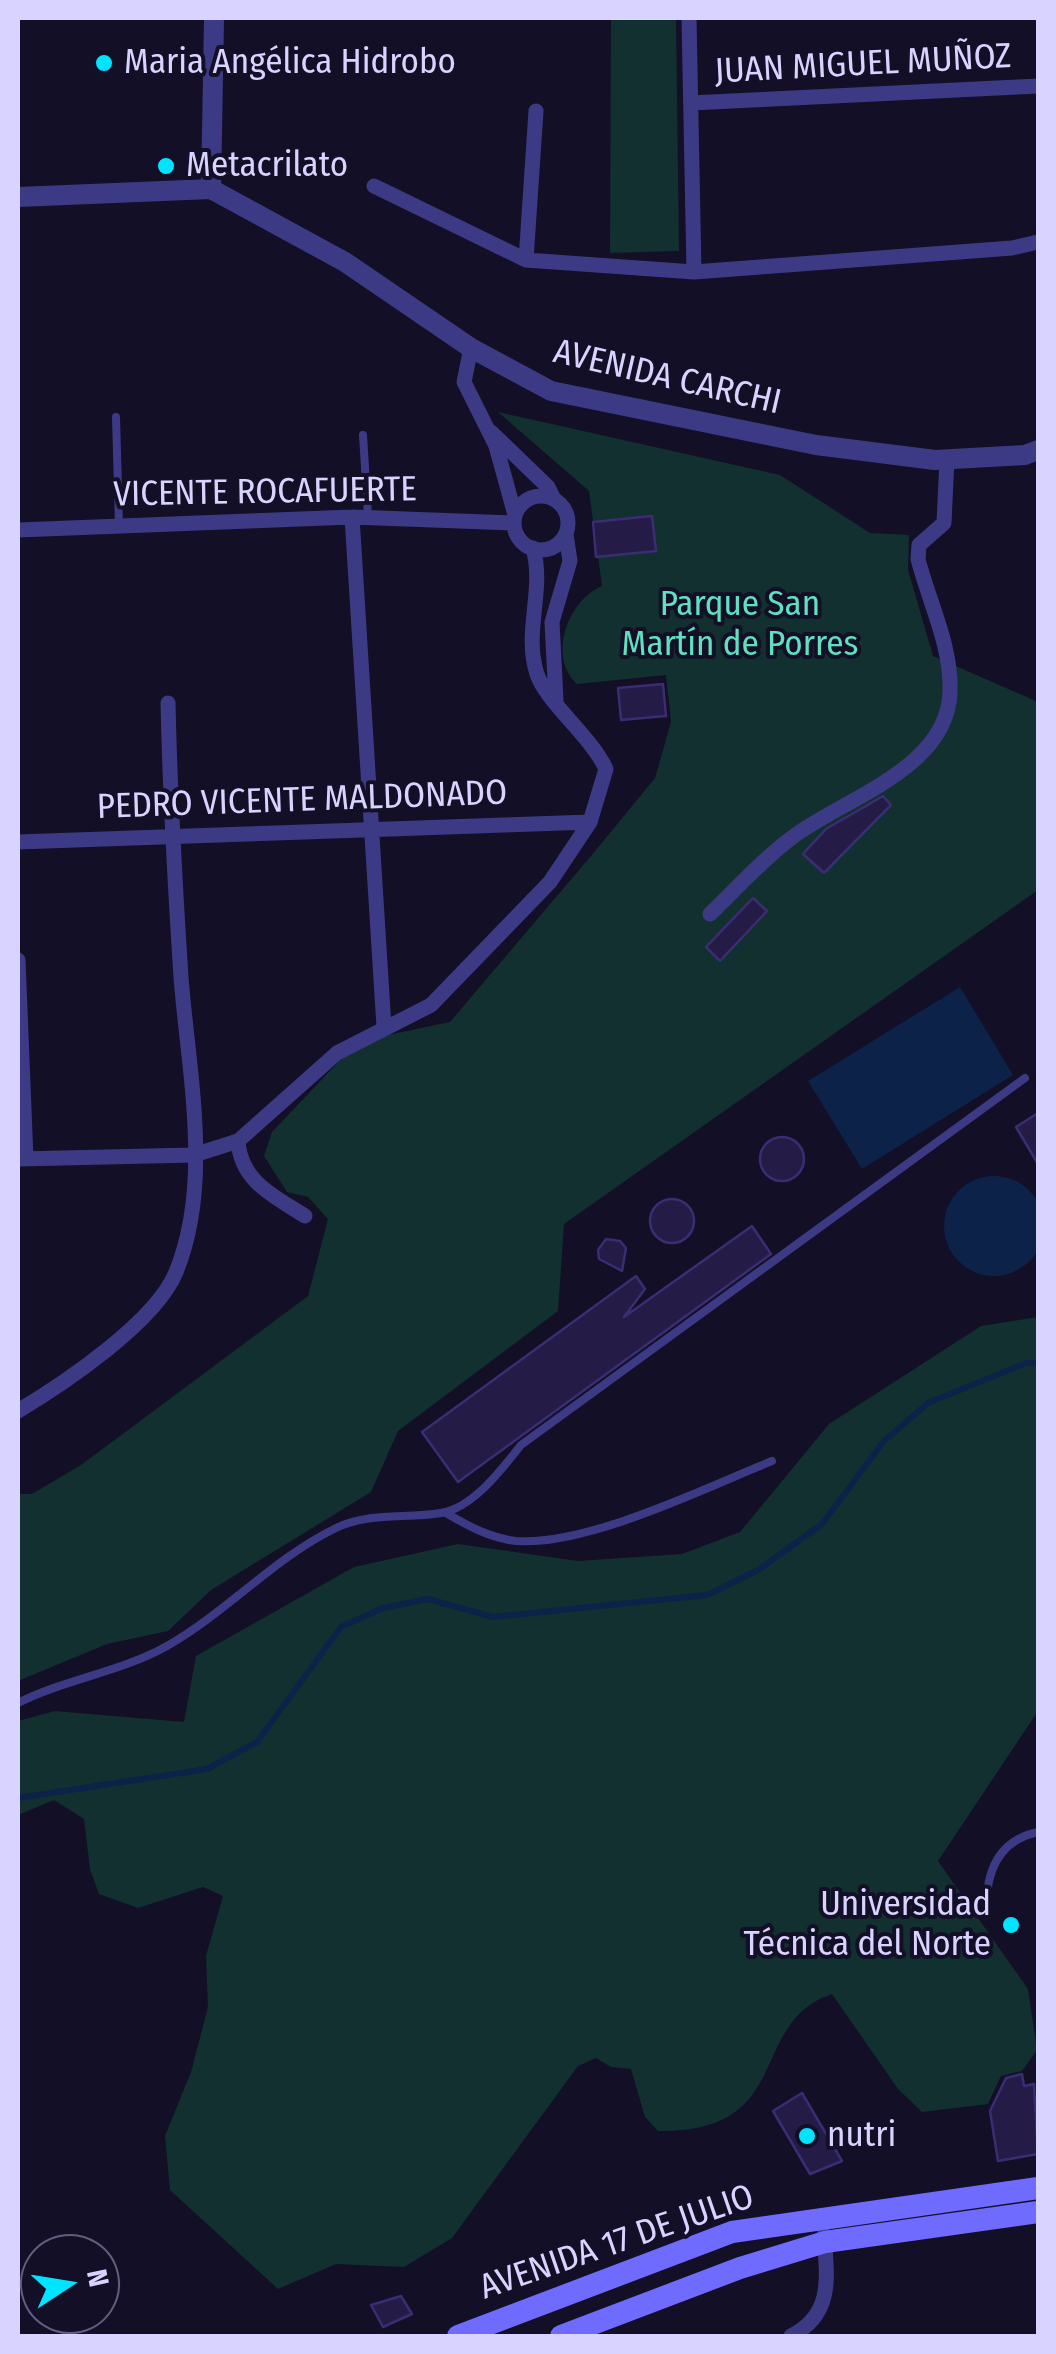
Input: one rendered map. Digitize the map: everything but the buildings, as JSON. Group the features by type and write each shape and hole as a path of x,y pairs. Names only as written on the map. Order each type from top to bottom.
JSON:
{"main road":[{"name":"AVENIDA 17 DE JULIO","path":"458,2336 732,2232 1038,2188"},
{"name":"AVENIDA 17 DE JULIO","path":"561,2336 740,2268 825,2242 1038,2212"}],"street":[{"path":"18,197 211,189 214,18"},
{"path":"689,18 694,272"},
{"name":"JUAN MIGUEL MUÑOZ","path":"691,104 1038,86"},
{"path":"526,260 536,111"},
{"path":"374,186 526,260 694,272 1012,248 1038,242"},
{"name":"AVENIDA CARCHI","path":"211,189 345,262 472,348 551,392 816,445 947,459 1025,455 1038,450"},
{"path":"472,348 464,382 472,407 488,430 548,487 567,517 570,561 552,622 556,700"},
{"path":"488,430 522,542 533,548 554,546 566,534"},
{"path":"710,914 791,838 901,772 945,718 950,694 948,669 918,559 919,545 944,524 947,459"},
{"path":"514,519 531,498 554,499"},
{"path":"360,517 369,828 384,1027"},
{"name":"VICENTE ROCAFUERTE","path":"18,530 360,517 514,519"},
{"path":"18,960 22,1159 194,1155 238,1141 337,1053 432,1004 550,882 590,822 606,769 595,745 541,685 532,652 538,576 533,548"},
{"path":"18,1411 89,1366 137,1322 176,1275 191,1217 194,1155 171,836 168,702"},
{"name":"PEDRO VICENTE MALDONADO","path":"18,842 590,822"},
{"path":"238,1141 239,1155 256,1185 305,1216"},
{"path":"791,2336 819,2315 828,2296 823,2216"}],"lane":[{"path":"116,417 119,526"},
{"path":"360,517 363,435"},
{"path":"18,1702 52,1685 162,1648 211,1617 302,1546 355,1519 446,1513 482,1489 520,1445 1025,1078"},
{"path":"446,1513 477,1532 518,1541 569,1534 644,1513 772,1461"},
{"path":"987,1894 996,1856 1038,1832"}],"green space":[{"path":"611,18 676,18 679,251 610,253"},
{"name":"Parque San Martín de Porres","path":"498,412 780,475 870,533 909,535 908,570 933,656 1038,702 1038,890 564,1224 558,1311 398,1431 371,1492 211,1590 168,1631 107,1644 18,1681 18,1494 32,1494 81,1465 308,1296 328,1219 308,1197 287,1192 264,1156 272,1132 343,1057 388,1035 450,1022 655,778 671,722 666,675 577,684 563,659 571,616 590,593 602,586 589,491"},
{"path":"1038,1317 1038,1711 938,1861 1028,1989 1037,2050 1022,2071 1001,2076 988,2104 922,2112 898,2089 832,1994 806,2008 788,2028 751,2096 732,2115 702,2127 658,2131 645,2117 631,2069 611,2067 596,2058 578,2066 452,2238 404,2267 336,2264 278,2289 170,2190 165,2136 191,2072 208,2007 206,1956 223,1896 203,1887 138,1908 99,1894 90,1869 84,1819 54,1800 18,1815 18,1721 55,1711 184,1722 196,1656 354,1567 458,1544 578,1561 682,1554 740,1532 829,1424 981,1326"}],"water":[{"path":"960,987 1013,1075 862,1169 808,1081"},
{"path":"994,1176 1013,1179 1030,1190 1041,1207 1041,1245 1030,1262 1013,1273 994,1276 975,1273 958,1262 947,1245 944,1226 947,1207 958,1190 975,1179"}],"waterway":[{"path":"18,1798 207,1769 257,1742 341,1627 383,1608 428,1599 493,1617 707,1595 758,1570 822,1524 883,1442 928,1403 1026,1363 1038,1363"}],"place":[{"name":"Maria Angélica Hidrobo","path":"104,63"},
{"name":"Metacrilato","path":"166,166"},
{"name":"Universidad Técnica del Norte","path":"1011,1925"},
{"name":"nutri","path":"807,2136"}]}
